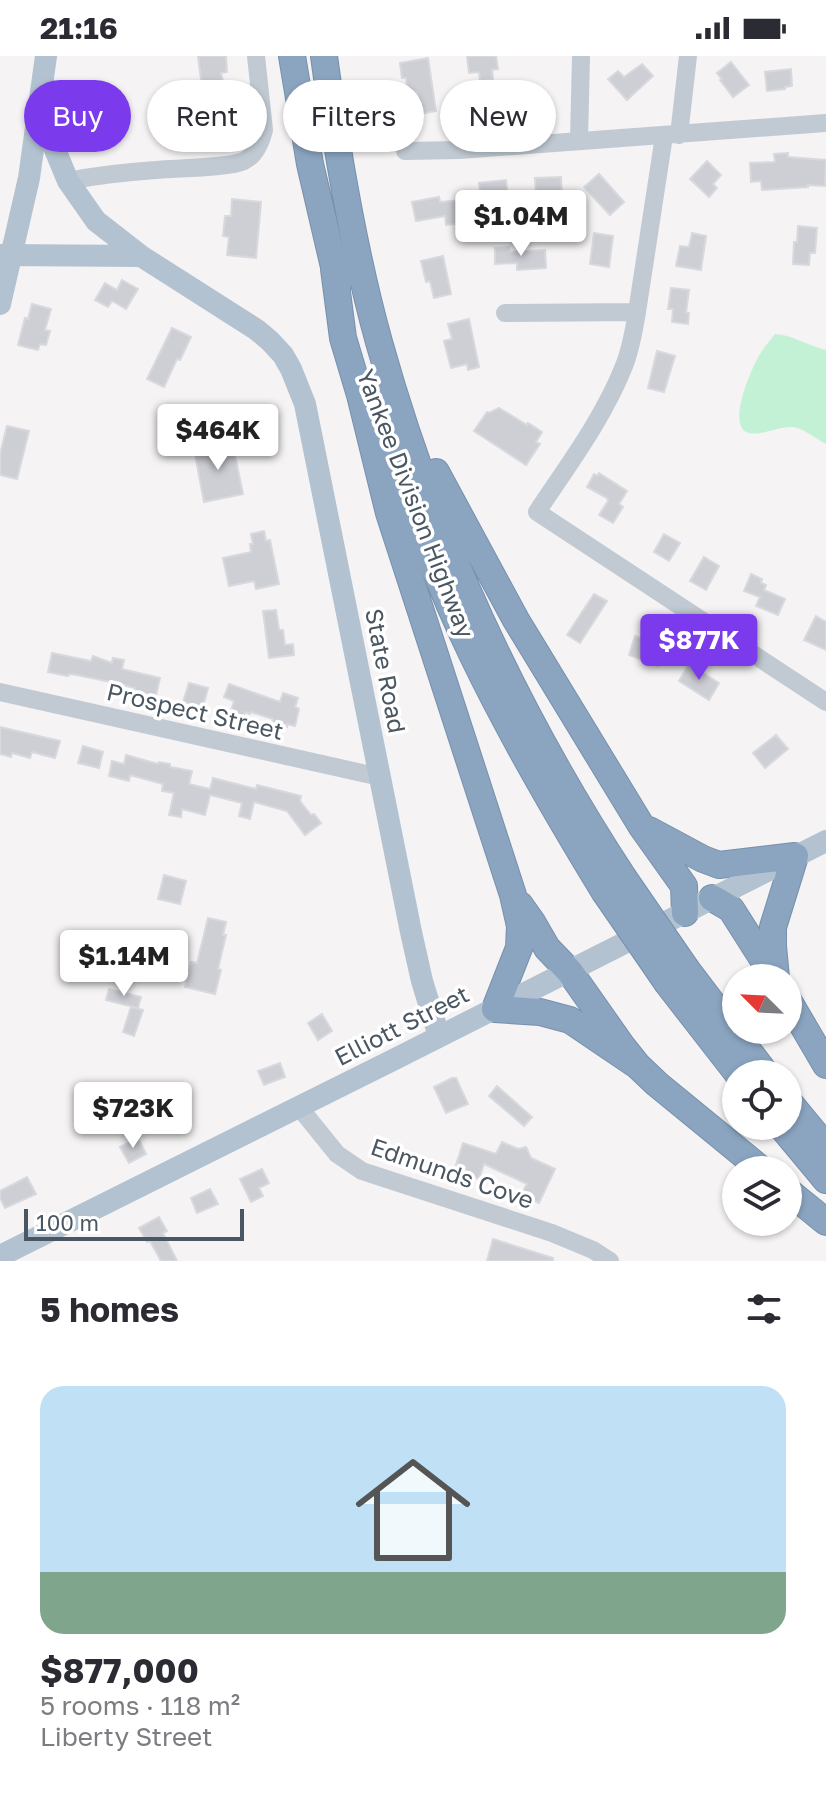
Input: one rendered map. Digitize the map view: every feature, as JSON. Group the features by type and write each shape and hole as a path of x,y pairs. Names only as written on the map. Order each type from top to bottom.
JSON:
{"highway":[{"name":"Yankee Division Highway","path":"292,56 310,164 334,269 364,373 434,568 471,653 542,788 614,884 729,1060"},
{"name":"Yankee Division Highway","path":"324,56 354,234 397,406 468,594 541,742 594,833 614,884"},
{"path":"354,234 385,338 433,467 516,620 642,827 684,886 685,913"},
{"path":"334,269 343,338 389,513 513,895 520,926 519,948 495,1009 540,1012 570,1020 638,1066"},
{"path":"642,827 719,865 795,856 773,927 775,964"},
{"path":"513,895 547,948 570,972 638,1066 745,1156"},
{"path":"712,898 731,909 767,964"},
{"name":"Yankee Division Highway","path":"677,977 753,1060"},
{"path":"802,1024 826,1065"},
{"path":"802,1118 826,1147"},
{"path":"793,1140 826,1180"},
{"path":"802,1202 826,1222"}],"main road":[{"path":"43,80 46,56"},
{"path":"0,304 5,254 29,178 33,152"},
{"name":"State Road","path":"56,152 68,181 96,221 141,256 257,330 283,355 291,369 305,404 422,981 439,1036"},
{"path":"5,254 141,256"},
{"name":"Elliott Street","path":"0,1256 826,841"}],"street":[{"path":"68,181 105,174 244,161 255,152 264,130 256,56"},
{"path":"579,140 581,56"},
{"path":"688,56 632,341 624,366 596,421 537,512 826,702"},
{"path":"424,151 672,136 826,123"},
{"path":"505,313 637,312"},
{"name":"Prospect Street","path":"0,692 380,777"},
{"name":"Edmunds Cove","path":"299,1107 337,1154 362,1171 552,1233 593,1250 610,1261"}],"green space":[{"path":"775,334 826,350 826,444 793,427 754,434 742,429 739,420 742,396 760,354"}],"building":[{"path":"198,56 226,56 227,72 221,73 223,80 201,80"},
{"path":"467,56 496,56 498,69 492,70 493,79 480,80 479,72 469,73"},
{"path":"428,58 436,111 424,113 424,80 402,78 400,63"},
{"path":"731,62 749,85 733,97 717,73"},
{"path":"642,64 653,76 627,100 608,79 618,71 624,77"},
{"path":"791,69 792,86 767,91 765,72"},
{"path":"788,153 788,157 826,160 825,186 762,190 761,181 751,182 750,163 775,162 774,154"},
{"path":"707,161 721,175 713,184 717,188 709,197 690,179"},
{"path":"599,174 624,202 610,215 584,187"},
{"path":"561,177 562,197 536,198 535,178"},
{"path":"506,180 508,199 481,202 479,183"},
{"path":"439,197 440,202 464,200 465,223 446,225 445,216 416,221 412,202"},
{"path":"232,199 261,202 256,258 227,255 229,237 223,236 225,216 231,216"},
{"path":"798,226 817,228 815,253 810,253 809,265 793,264"},
{"path":"594,233 613,236 609,267 590,264"},
{"path":"692,233 706,236 701,270 676,266 680,246 689,247"},
{"path":"509,247 510,252 545,250 546,268 517,270 517,263 495,264 495,248"},
{"path":"443,256 451,294 434,298 421,261"},
{"path":"122,280 138,289 126,309 112,301 108,307 95,300 105,283 117,290"},
{"path":"671,288 689,290 688,324 672,322 673,309 668,309"},
{"path":"32,304 51,309 45,330 50,331 46,345 40,344 38,350 18,345"},
{"path":"469,319 479,367 468,370 467,364 451,368 444,341 452,339 448,324"},
{"path":"172,328 191,337 164,387 147,379"},
{"path":"657,351 675,356 664,392 648,388"},
{"path":"499,408 542,432 536,442 540,444 526,465 474,431 487,412"},
{"path":"7,426 29,431 17,479 0,475 0,454"},
{"path":"232,441 243,494 204,502 194,449"},
{"path":"599,473 627,491 619,504 623,507 613,523 599,515 607,498 587,487 594,474 598,476"},
{"path":"264,531 266,541 270,540 279,584 256,589 254,581 229,586 223,558 251,552 251,534"},
{"path":"664,534 680,543 669,561 654,552"},
{"path":"704,557 719,566 706,590 690,581"},
{"path":"751,574 762,579 761,583 766,585 764,590 785,599 778,615 756,606 760,597 744,591"},
{"path":"594,594 607,601 580,643 567,635"},
{"path":"276,610 285,645 293,644 294,655 269,658 263,611"},
{"path":"816,616 826,622 826,650 804,640"},
{"path":"635,636 665,648 658,666 629,655"},
{"path":"52,653 91,661 93,656 112,663 113,658 124,660 122,669 160,678 156,696 111,682 48,672"},
{"path":"689,664 719,683 709,700 679,681"},
{"path":"189,683 208,688 203,707 183,702"},
{"path":"229,684 280,702 283,693 298,698 295,726 287,724 287,727 251,712 245,712 244,716 231,711 234,701 224,697"},
{"path":"0,727 60,741 55,758 32,752 30,758 12,753 11,757 0,754"},
{"path":"776,735 788,749 765,768 753,753"},
{"path":"83,746 103,752 99,768 78,763"},
{"path":"126,755 192,771 189,784 210,789 213,778 301,796 300,801 321,823 305,835 287,811 254,802 250,819 239,816 242,803 210,795 205,815 182,809 181,817 169,815 174,793 162,791 163,784 130,775 129,781 109,776 112,761 124,764"},
{"path":"164,875 186,881 180,904 158,899"},
{"path":"208,918 226,922 215,994 185,987 191,962 197,963"},
{"path":"109,989 141,997 138,1008 106,1000"},
{"path":"131,1007 143,1010 134,1036 123,1032"},
{"path":"322,1014 332,1031 318,1040 308,1023"},
{"path":"280,1063 285,1077 264,1085 258,1071"},
{"path":"456,1078 468,1104 446,1113 434,1087"},
{"path":"497,1086 532,1117 524,1126 489,1096"},
{"path":"138,1138 146,1154 129,1163 120,1147"},
{"path":"502,1142 518,1149 526,1147 531,1158 555,1169 539,1203 521,1195 527,1184 484,1164 479,1179 454,1171 463,1143 496,1154"},
{"path":"262,1169 269,1183 259,1188 263,1196 251,1202 240,1179"},
{"path":"27,1177 36,1194 5,1208 0,1191"},
{"path":"210,1189 218,1204 197,1213 191,1198"},
{"path":"159,1217 177,1261 161,1261 139,1228"},
{"path":"493,1239 553,1258 553,1261 487,1261"}]}
